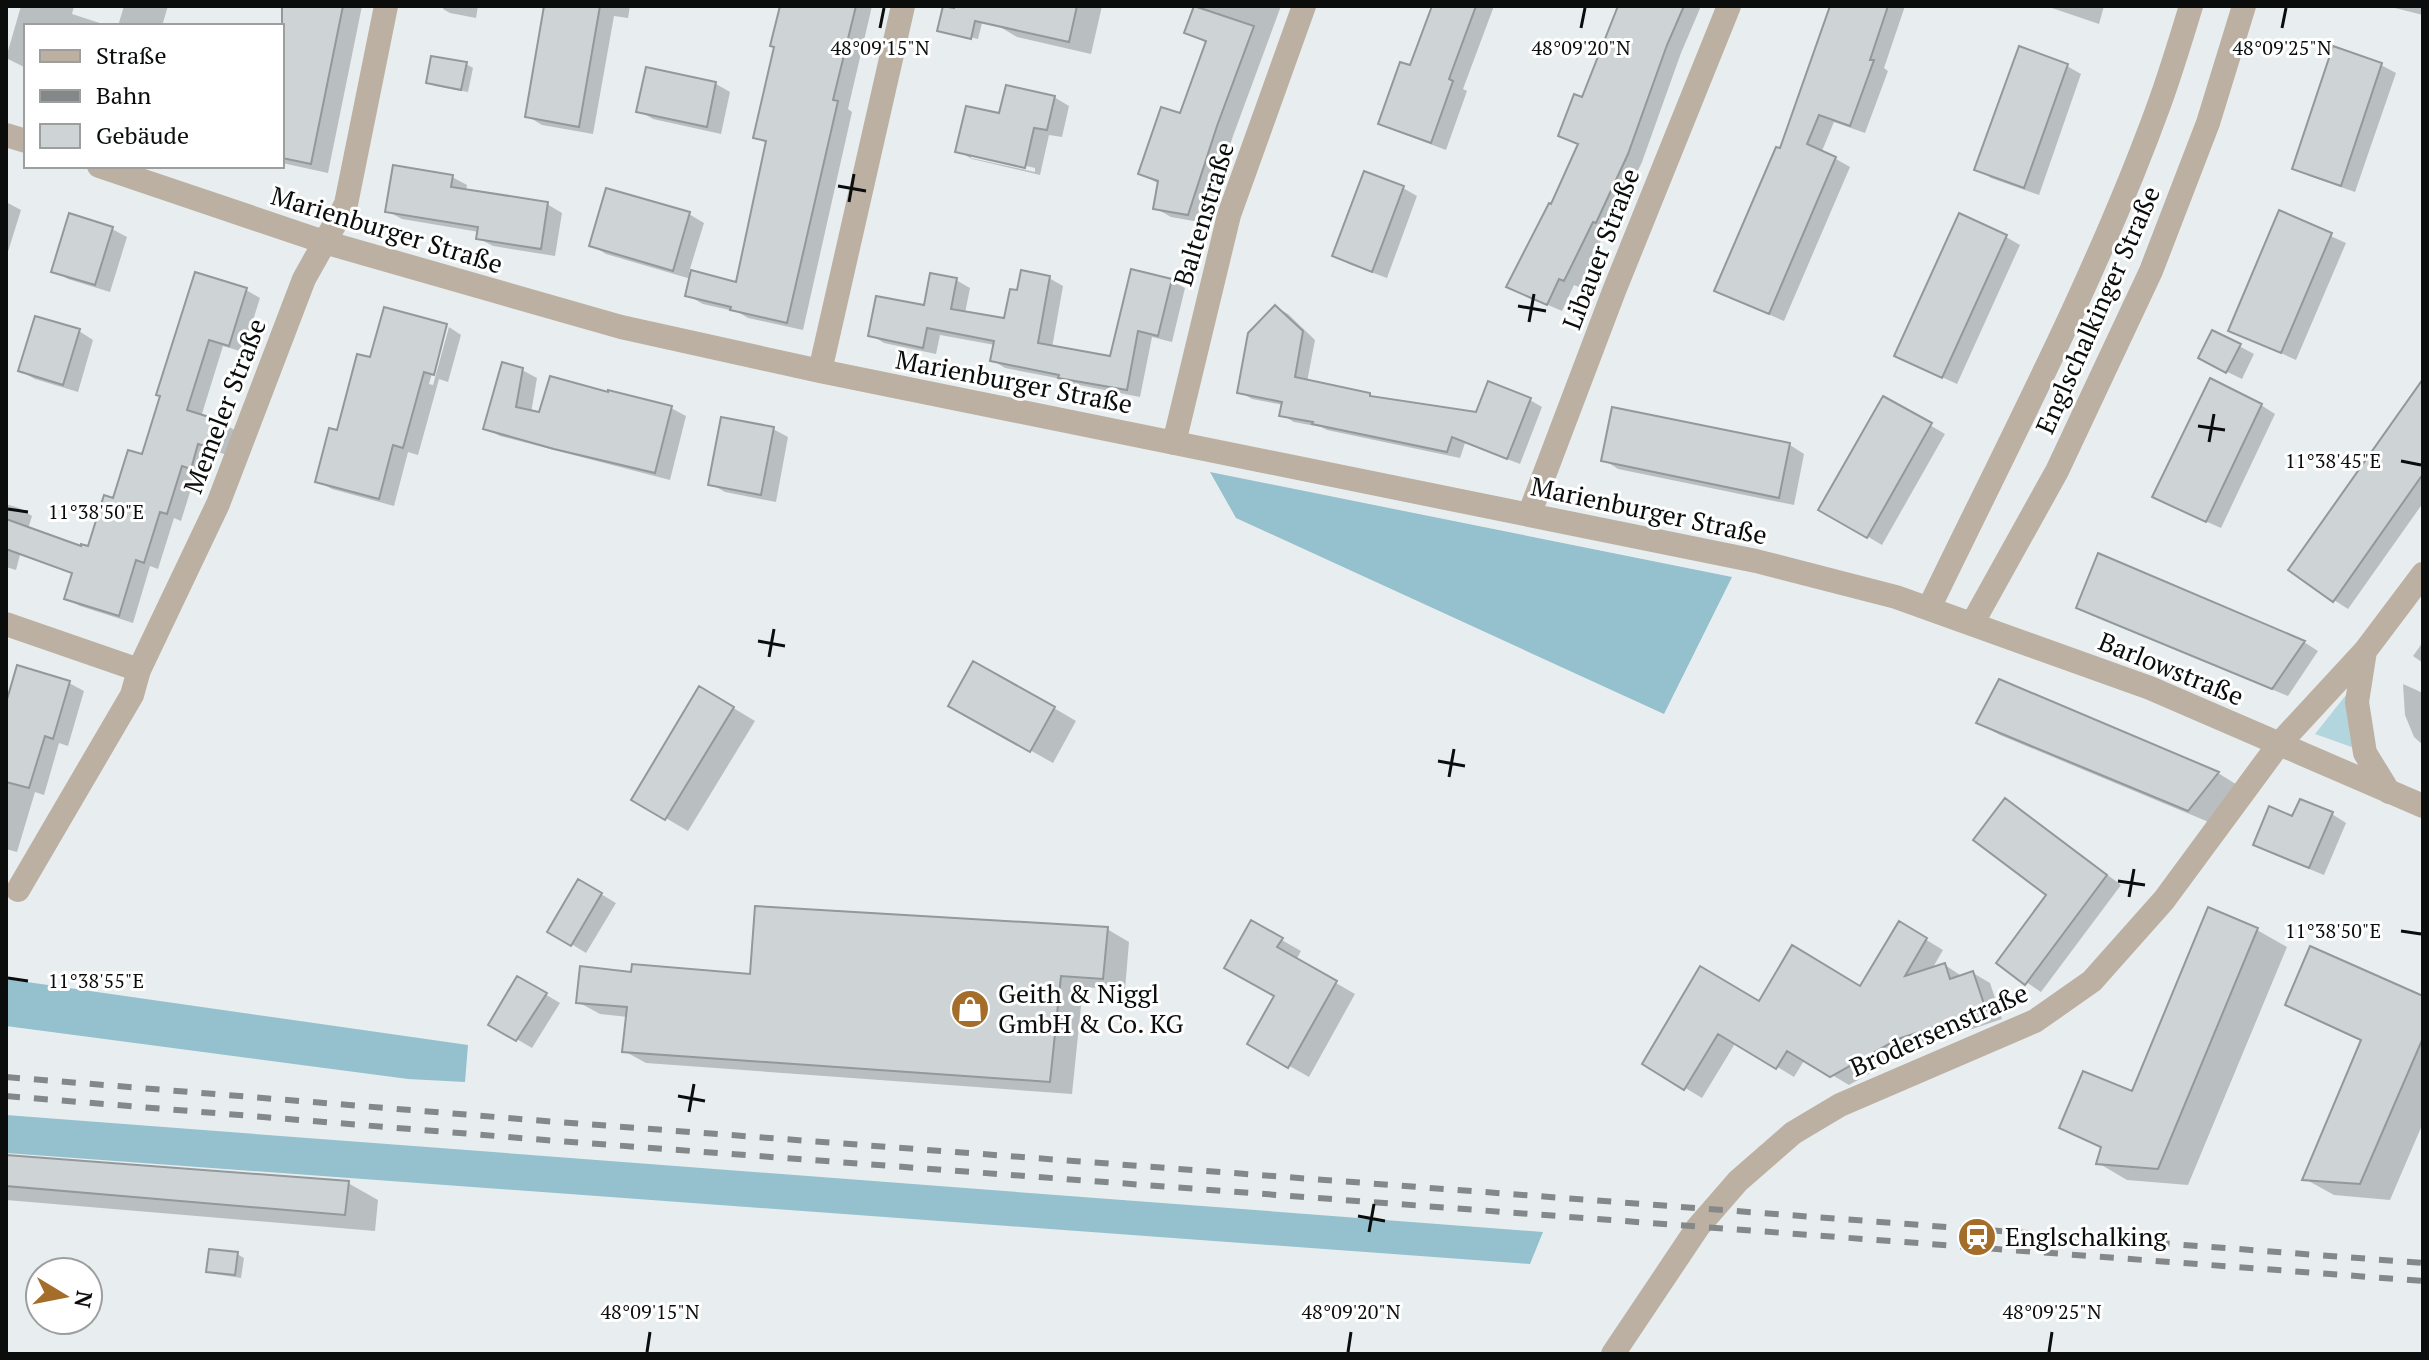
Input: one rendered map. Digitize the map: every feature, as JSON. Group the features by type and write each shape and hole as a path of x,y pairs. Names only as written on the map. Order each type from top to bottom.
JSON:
{"street":[{"name":"Memeler Straße","path":"18,890 132,695 139,670 218,504 304,279 346,204 386,6"},
{"path":"820,371 903,6"},
{"name":"Baltenstraße","path":"1174,443 1229,215 1304,6"},
{"name":"Libauer Straße","path":"1529,515 1625,263 1729,6"},
{"name":"Englschalkinger Straße","path":"1929,608 2058,344 2102,246 2160,104 2191,6"},
{"name":"Englschalkinger Straße","path":"1972,624 2057,471 2151,271 2208,123 2244,6"},
{"name":"Marienburger Straße","path":"105,168 324,242 621,327 820,371 1756,561 1929,608"},
{"name":"Brodersenstraße","path":"1613,1354 1698,1227 1738,1181 1793,1133 1840,1105 2035,1021 2092,981 2164,900 2279,744 2365,651 2423,574"},
{"name":"Barlowstraße","path":"1929,608 2150,688 2423,806"},
{"path":"6,624 139,670"},
{"path":"2365,651 2357,702 2365,753 2389,792"}],"shaded area":[{"path":"1210,472 1732,577 1664,714 1236,518"},
{"path":"2346,695 2350,721 2360,750 2315,734"},
{"path":"6,979 468,1045 465,1082 408,1079 6,1026"},
{"path":"6,1115 1543,1232 1530,1264 6,1153"}],"building":[{"path":"282,6 343,6 311,164 284,158"},
{"path":"544,6 600,6 579,127 525,117"},
{"path":"780,6 856,6 833,100 838,101 787,323 685,296 691,270 736,282 766,141 753,138"},
{"path":"943,6 1077,6 1069,42 975,21 971,39 937,31"},
{"path":"1194,6 1254,26 1188,215 1153,209 1158,181 1138,174 1161,107 1180,113 1206,41 1184,33"},
{"path":"1432,6 1476,6 1449,79 1453,81 1431,143 1378,124 1400,62 1410,65"},
{"path":"1618,6 1684,6 1628,154 1596,223 1593,222 1564,281 1559,279 1547,305 1506,287 1551,204 1578,144 1558,136 1574,94 1582,97"},
{"path":"1830,6 1888,6 1870,60 1874,60 1850,126 1819,115 1807,144 1836,157 1769,314 1714,291 1776,147 1780,148"},
{"path":"2019,46 2068,64 2024,188 1974,170"},
{"path":"2333,46 2382,63 2341,186 2292,169"},
{"path":"431,56 467,62 461,90 426,83"},
{"path":"646,67 716,82 707,127 636,112"},
{"path":"1006,85 1055,96 1047,130 1034,128 1025,168 955,152 966,106 999,113"},
{"path":"393,165 453,175 451,187 548,202 541,249 476,239 478,227 385,212"},
{"path":"1364,171 1404,186 1372,272 1332,256"},
{"path":"606,188 690,212 673,271 589,246"},
{"path":"2279,210 2332,233 2281,353 2228,331"},
{"path":"69,213 113,227 95,285 51,272"},
{"path":"1959,213 2007,235 1942,378 1894,356"},
{"path":"1131,269 1172,279 1158,336 1138,331 1127,390 1058,378 1059,375 990,361 994,341 927,328 923,348 868,336 876,296 924,305 930,273 957,278 951,309 1004,318 1010,289 1017,290 1021,270 1050,276 1038,343 1110,356"},
{"path":"195,272 247,288 229,346 209,340 187,410 225,422 216,449 198,444 191,469 182,466 167,514 160,512 144,563 136,560 119,616 64,599 72,573 6,549 6,519 88,546 104,495 113,498 128,450 142,454 160,396 156,395"},
{"path":"1275,305 1303,331 1295,377 1370,393 1370,396 1476,412 1488,381 1531,398 1507,459 1452,437 1447,452 1279,416 1282,402 1237,393 1248,333"},
{"path":"384,307 447,324 434,375 424,372 403,448 393,445 379,499 315,482 329,428 337,430 357,354 370,357"},
{"path":"35,316 80,329 63,385 18,371"},
{"path":"2212,330 2241,344 2226,373 2198,358"},
{"path":"502,362 523,368 516,407 539,412 550,376 672,406 655,473 483,429"},
{"path":"2210,378 2262,404 2206,522 2152,497"},
{"path":"2423,379 2423,474 2333,602 2288,570"},
{"path":"1883,396 1932,423 1867,538 1818,510"},
{"path":"1612,407 1790,443 1779,498 1601,461"},
{"path":"721,417 774,427 761,495 708,485"},
{"path":"2098,553 2305,641 2272,689 2076,608"},
{"path":"973,661 1055,707 1030,752 948,706"},
{"path":"17,665 70,681 53,739 45,736 29,788 6,782 6,703"},
{"path":"1999,679 2219,772 2188,811 1976,723"},
{"path":"699,686 734,707 665,820 631,800"},
{"path":"2005,798 2107,875 2025,985 1996,963 2046,895 1973,840"},
{"path":"2300,799 2333,812 2309,868 2253,845 2269,806 2292,816"},
{"path":"578,879 602,893 571,946 547,932"},
{"path":"755,906 1108,927 1103,979 1061,976 1050,1082 622,1052 627,1007 576,1003 580,966 631,972 632,964 750,974"},
{"path":"2208,907 2258,928 2158,1169 2096,1164 2101,1147 2059,1128 2083,1071 2132,1091"},
{"path":"1251,920 1283,938 1277,947 1337,981 1288,1068 1247,1044 1274,996 1224,968"},
{"path":"1899,921 1927,938 1905,976 1945,963 1950,979 1973,971 1986,1010 1898,1039 1830,1077 1787,1051 1776,1069 1718,1034 1684,1090 1642,1064 1700,966 1759,1001 1792,945 1860,986"},
{"path":"2310,946 2423,996 2423,1038 2360,1184 2302,1180 2361,1040 2285,1005"},
{"path":"517,976 547,993 516,1041 488,1025"},
{"path":"6,1155 349,1181 345,1215 6,1186"},
{"path":"209,1249 238,1252 235,1275 206,1272"}],"railway":[{"path":"6,1077 545,1121 2423,1263"},
{"path":"6,1096 545,1140 2423,1281"}],"place":[{"name":"Geith & Niggl GmbH & Co. KG","path":"970,1009"},
{"name":"Englschalking","path":"1977,1237"}]}
